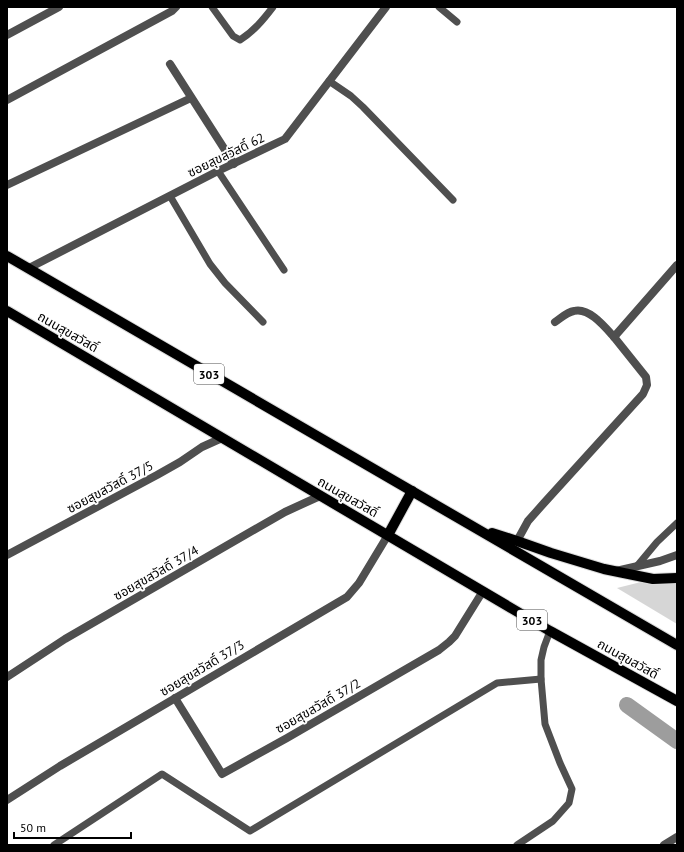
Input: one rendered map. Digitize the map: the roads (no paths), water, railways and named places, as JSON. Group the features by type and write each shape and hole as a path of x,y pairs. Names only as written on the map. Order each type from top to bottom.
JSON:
{"main road":[{"name":"303","path":"7,256 677,645"},
{"name":"ถนนสุขสวัสดิ์","path":"7,311 550,631 677,702"},
{"path":"388,535 412,491"},
{"path":"475,528 604,569 653,578 677,578"}],"street":[{"path":"7,35 59,7"},
{"path":"7,100 172,11 176,7"},
{"name":"ซอยสุขสวัสดิ์ 62","path":"29,268 218,171 285,139 386,7"},
{"path":"170,64 234,164"},
{"path":"7,185 191,98"},
{"path":"614,337 677,265"},
{"path":"517,541 528,521 643,394 647,386 646,377 598,319 578,310 572,311 555,322"},
{"name":"ซอยสุขสวัสดิ์ 37/5","path":"8,552 158,475 202,447 222,438"},
{"name":"ซอยสุขสวัสดิ์ 37/4","path":"7,677 65,639 285,512 320,496"},
{"name":"ซอยสุขสวัสดิ์ 37/3","path":"7,800 60,766 347,597 359,582 388,535"},
{"path":"616,571 660,561 677,555"},
{"name":"ซอยสุขสวัสดิ์ 37/2","path":"175,698 222,774 439,650 455,636 483,591"},
{"path":"664,845 677,837"}],"lane":[{"path":"212,7 233,36 240,40 262,22 273,7"},
{"path":"439,7 457,22"},
{"path":"329,81 351,96 363,107 453,200"},
{"path":"218,171 284,270"},
{"path":"170,196 210,264 225,283 263,322"},
{"path":"637,566 677,522"},
{"path":"517,845 554,821 569,802 572,789 544,724 541,660 550,631"},
{"path":"54,845 162,774 250,831 497,683 541,679"}],"waterway":[{"path":"627,705 677,741"}]}
